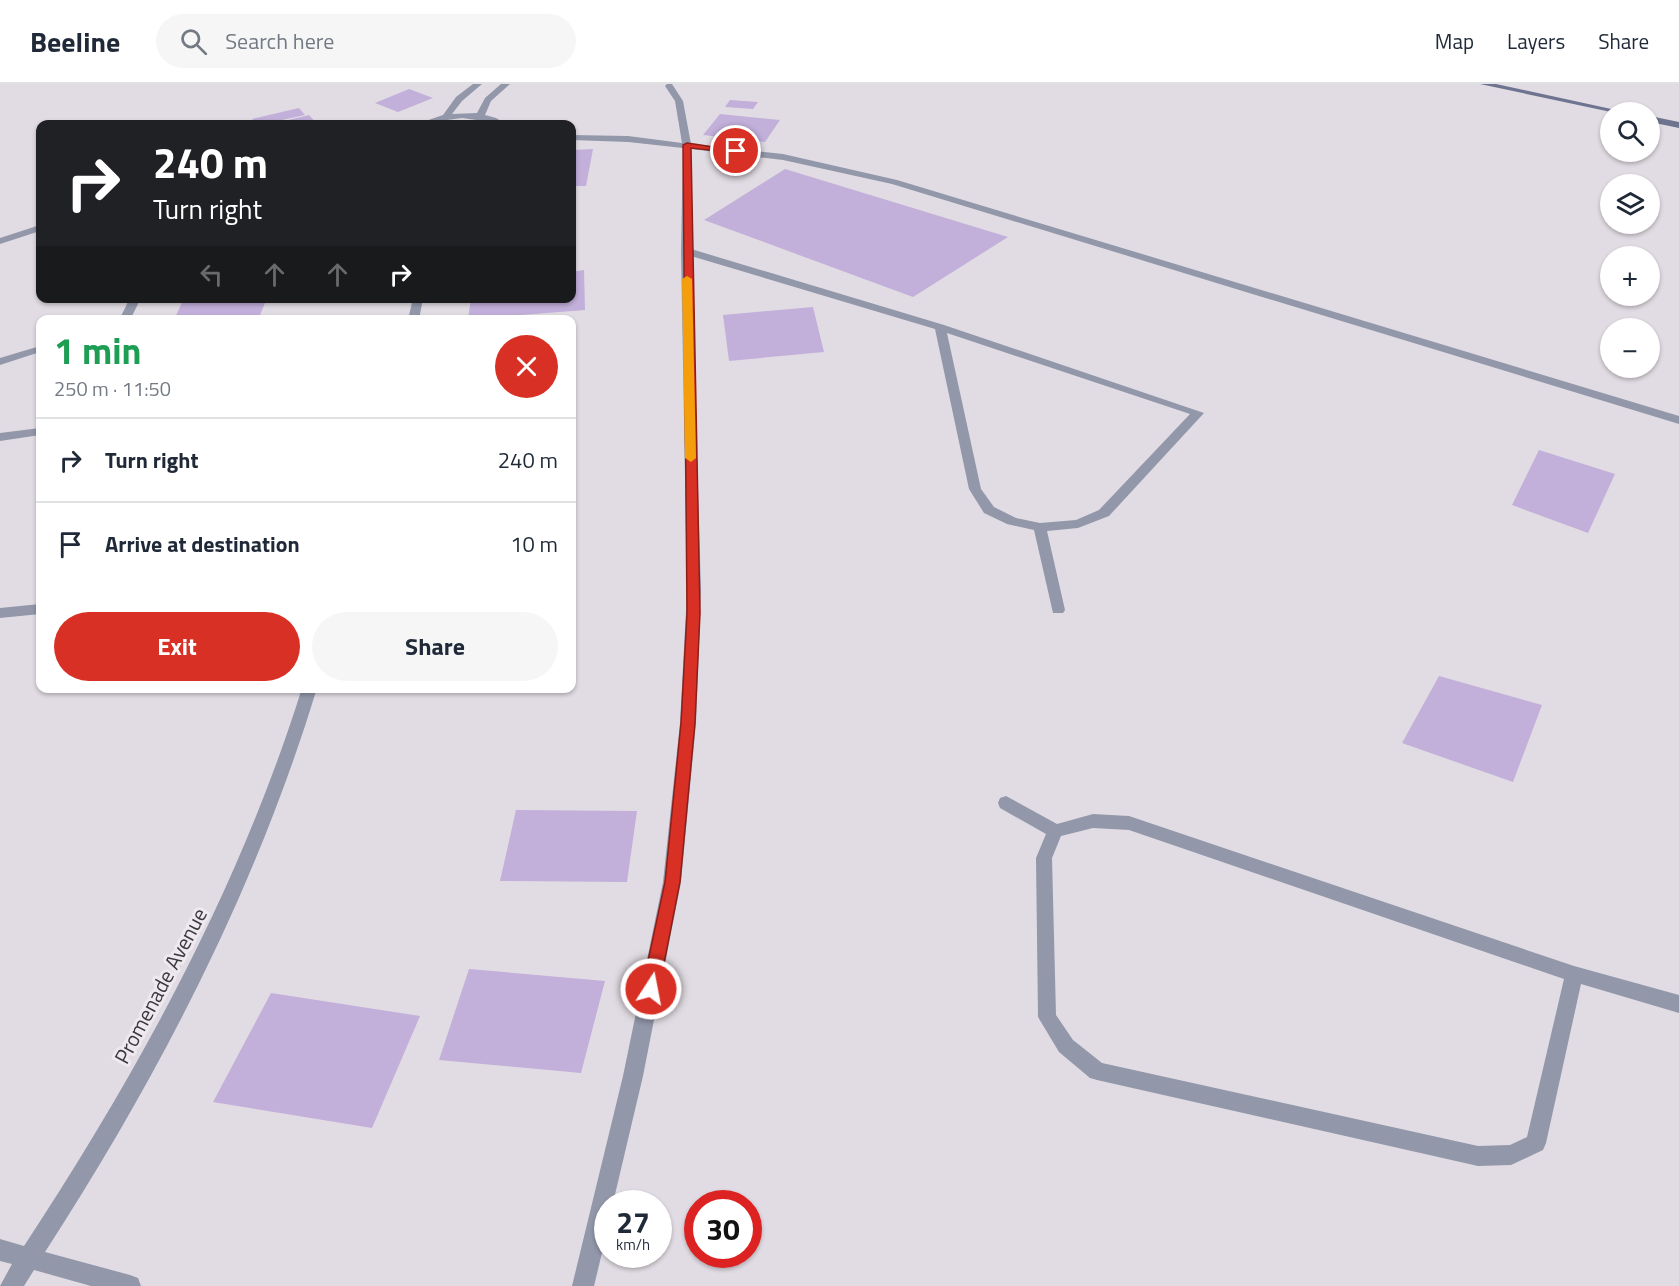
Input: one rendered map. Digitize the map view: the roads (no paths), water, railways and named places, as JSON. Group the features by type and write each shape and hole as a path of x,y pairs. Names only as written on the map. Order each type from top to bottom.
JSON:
{"main road":[{"path":"1484,84 1600,108"},
{"path":"1660,121 1679,125"}],"street":[{"path":"445,118 459,99 478,84"},
{"path":"479,117 488,100 506,84"},
{"path":"583,1286 633,1076 672,882 685,757 694,591 686,251 687,145 679,101 669,86"},
{"path":"437,120 479,117 489,120"},
{"path":"576,137 628,139 783,157 894,182 1679,420"},
{"path":"0,241 36,229"},
{"path":"686,251 940,327 1198,413 1104,513 1078,524 1040,527 1012,521 989,510 975,489 940,327"},
{"path":"0,362 36,350"},
{"path":"0,437 36,432"},
{"path":"1040,527 1058,610"},
{"path":"0,613 36,609"},
{"name":"Promenade Avenue","path":"11,1286 93,1158 188,989 247,867 299,726 309,693"},
{"path":"1006,803 1055,831 1094,821 1129,822 1574,974 1679,1004"},
{"path":"1055,831 1044,858 1047,1017 1066,1046 1097,1071 1478,1156 1511,1155 1536,1143 1574,974"},
{"path":"0,1250 130,1286"}]}
